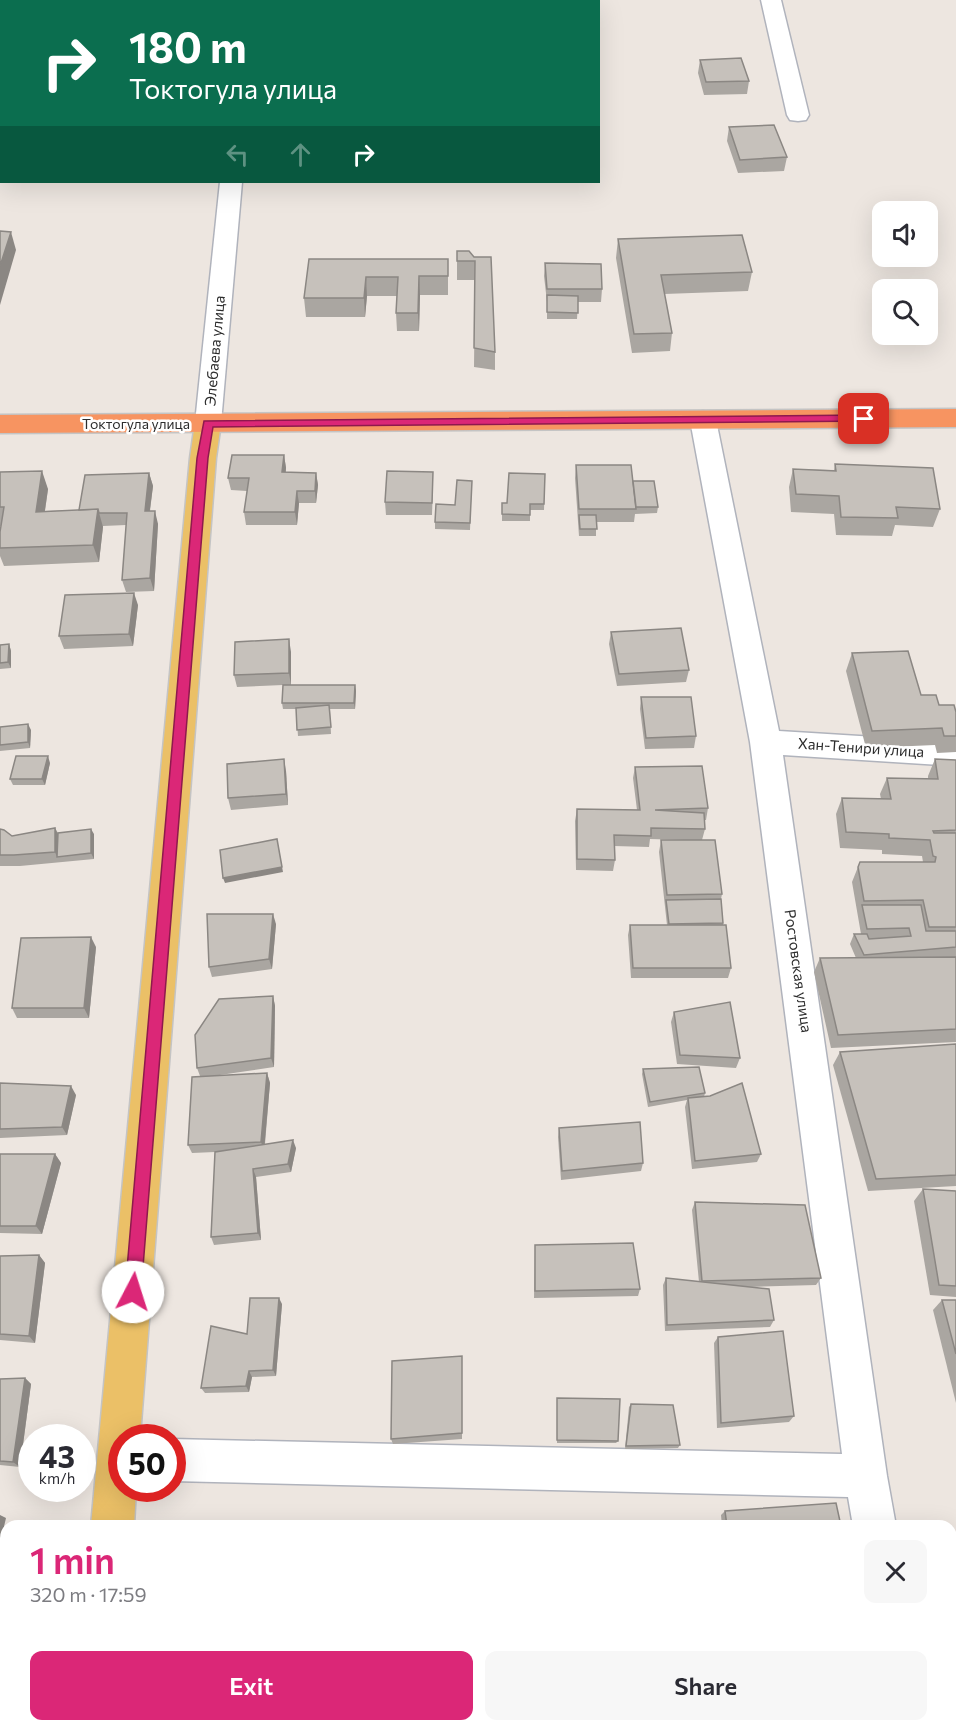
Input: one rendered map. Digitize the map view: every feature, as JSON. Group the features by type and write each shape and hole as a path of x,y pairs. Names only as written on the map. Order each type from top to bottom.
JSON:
{"highway":[{"name":"Токтогула улица","path":"0,424 956,418"}],"main road":[{"name":"Элебаева улица","path":"123,1424 203,458 208,423"},
{"name":"Элебаева улица","path":"113,1520 115,1502"}],"street":[{"path":"771,0 798,115"},
{"name":"Элебаева улица","path":"208,423 231,183"},
{"name":"Ростовская улица","path":"703,420 766,742 874,1520"},
{"name":"Хан-Тенири улица","path":"766,742 956,754"},
{"path":"186,1460 867,1476"}],"building":[{"path":"741,58 749,81 706,82 700,60"},
{"path":"774,125 787,157 740,160 729,127"},
{"path":"0,231 11,232 0,266"},
{"path":"742,235 752,272 661,275 672,333 634,334 618,239"},
{"path":"457,251 469,251 474,257 491,257 495,352 474,348 475,261 457,261"},
{"path":"309,259 448,259 448,276 419,276 418,313 396,313 398,277 366,277 364,298 304,298"},
{"path":"545,263 601,264 602,289 547,289"},
{"path":"547,295 578,296 578,313 547,312"},
{"path":"232,455 284,455 282,472 316,473 315,491 297,491 295,512 244,512 249,478 228,478"},
{"path":"835,464 933,468 940,509 896,507 898,518 841,517 839,496 796,494 793,469 836,471"},
{"path":"576,465 631,465 636,509 579,509"},
{"path":"42,471 36,512 98,509 93,545 0,548 4,507 0,507 0,472"},
{"path":"387,471 433,472 432,503 385,502"},
{"path":"149,473 145,511 155,511 150,578 122,580 127,513 99,513 98,509 79,510 85,475"},
{"path":"509,473 545,474 544,504 530,504 530,515 502,514 502,503 507,503"},
{"path":"457,480 472,481 470,523 435,522 436,504 455,505"},
{"path":"633,481 654,481 658,507 636,507"},
{"path":"579,515 596,515 597,529 580,529"},
{"path":"134,593 129,634 59,636 65,595"},
{"path":"681,628 689,670 619,674 611,632"},
{"path":"289,639 289,673 234,675 235,642"},
{"path":"9,644 8,662 0,663 0,645"},
{"path":"908,651 921,695 936,695 939,705 954,705 956,736 944,736 942,728 872,731 852,653"},
{"path":"283,685 355,685 354,703 282,703"},
{"path":"641,697 691,697 696,736 646,738"},
{"path":"329,705 331,727 297,730 296,708"},
{"path":"28,724 28,742 0,745 0,727"},
{"path":"16,756 48,756 42,779 10,779"},
{"path":"284,759 286,794 228,798 227,764"},
{"path":"935,759 956,760 956,830 933,831 934,833 956,833 956,927 929,927 923,900 864,901 858,867 860,862 935,862 936,857 933,856 930,840 889,838 889,834 846,832 842,798 891,799 887,778 938,779"},
{"path":"702,766 708,808 655,810 704,813 705,829 651,828 651,836 614,835 615,860 577,859 577,809 640,810 635,767"},
{"path":"55,828 55,852 0,855 0,829 12,836"},
{"path":"91,829 91,853 57,857 58,833"},
{"path":"277,839 282,867 223,878 220,850"},
{"path":"661,840 715,840 722,894 667,895"},
{"path":"721,899 723,923 669,924 666,900"},
{"path":"862,905 921,905 926,931 956,931 956,947 864,955 854,934 867,934 869,939 911,936 909,928 867,929"},
{"path":"207,914 273,914 269,959 209,967"},
{"path":"630,925 726,925 731,968 633,968"},
{"path":"91,937 84,1008 12,1008 21,938"},
{"path":"956,957 956,1029 838,1035 820,958"},
{"path":"273,996 271,1058 197,1068 195,1035 219,999"},
{"path":"730,1002 740,1058 680,1055 674,1012"},
{"path":"956,1044 956,1175 876,1179 840,1052"},
{"path":"699,1067 705,1093 650,1102 643,1069"},
{"path":"267,1073 261,1142 188,1145 192,1077"},
{"path":"0,1083 71,1086 62,1127 0,1129"},
{"path":"742,1083 761,1154 695,1161 688,1098 710,1096"},
{"path":"640,1122 643,1163 562,1171 559,1128"},
{"path":"293,1140 288,1164 253,1169 258,1233 211,1237 215,1152"},
{"path":"0,1154 55,1154 36,1226 0,1226"},
{"path":"923,1189 956,1191 956,1286 939,1285"},
{"path":"695,1202 805,1205 821,1278 702,1281"},
{"path":"633,1243 640,1289 535,1291 535,1245"},
{"path":"39,1255 29,1336 0,1334 0,1256"},
{"path":"666,1278 769,1289 774,1320 667,1325"},
{"path":"250,1298 279,1298 273,1370 249,1371 246,1386 201,1388 211,1326 247,1334"},
{"path":"942,1300 956,1300 956,1354"},
{"path":"783,1331 794,1416 721,1423 718,1337"},
{"path":"462,1356 462,1433 391,1439 392,1361"},
{"path":"25,1378 13,1462 0,1461 0,1379"},
{"path":"557,1398 620,1399 618,1441 557,1440"},
{"path":"631,1404 673,1405 680,1445 626,1446"},
{"path":"836,1503 840,1520 726,1520 725,1511"}],"route":[{"path":"133,1292 203,458 208,423 864,419"}]}
